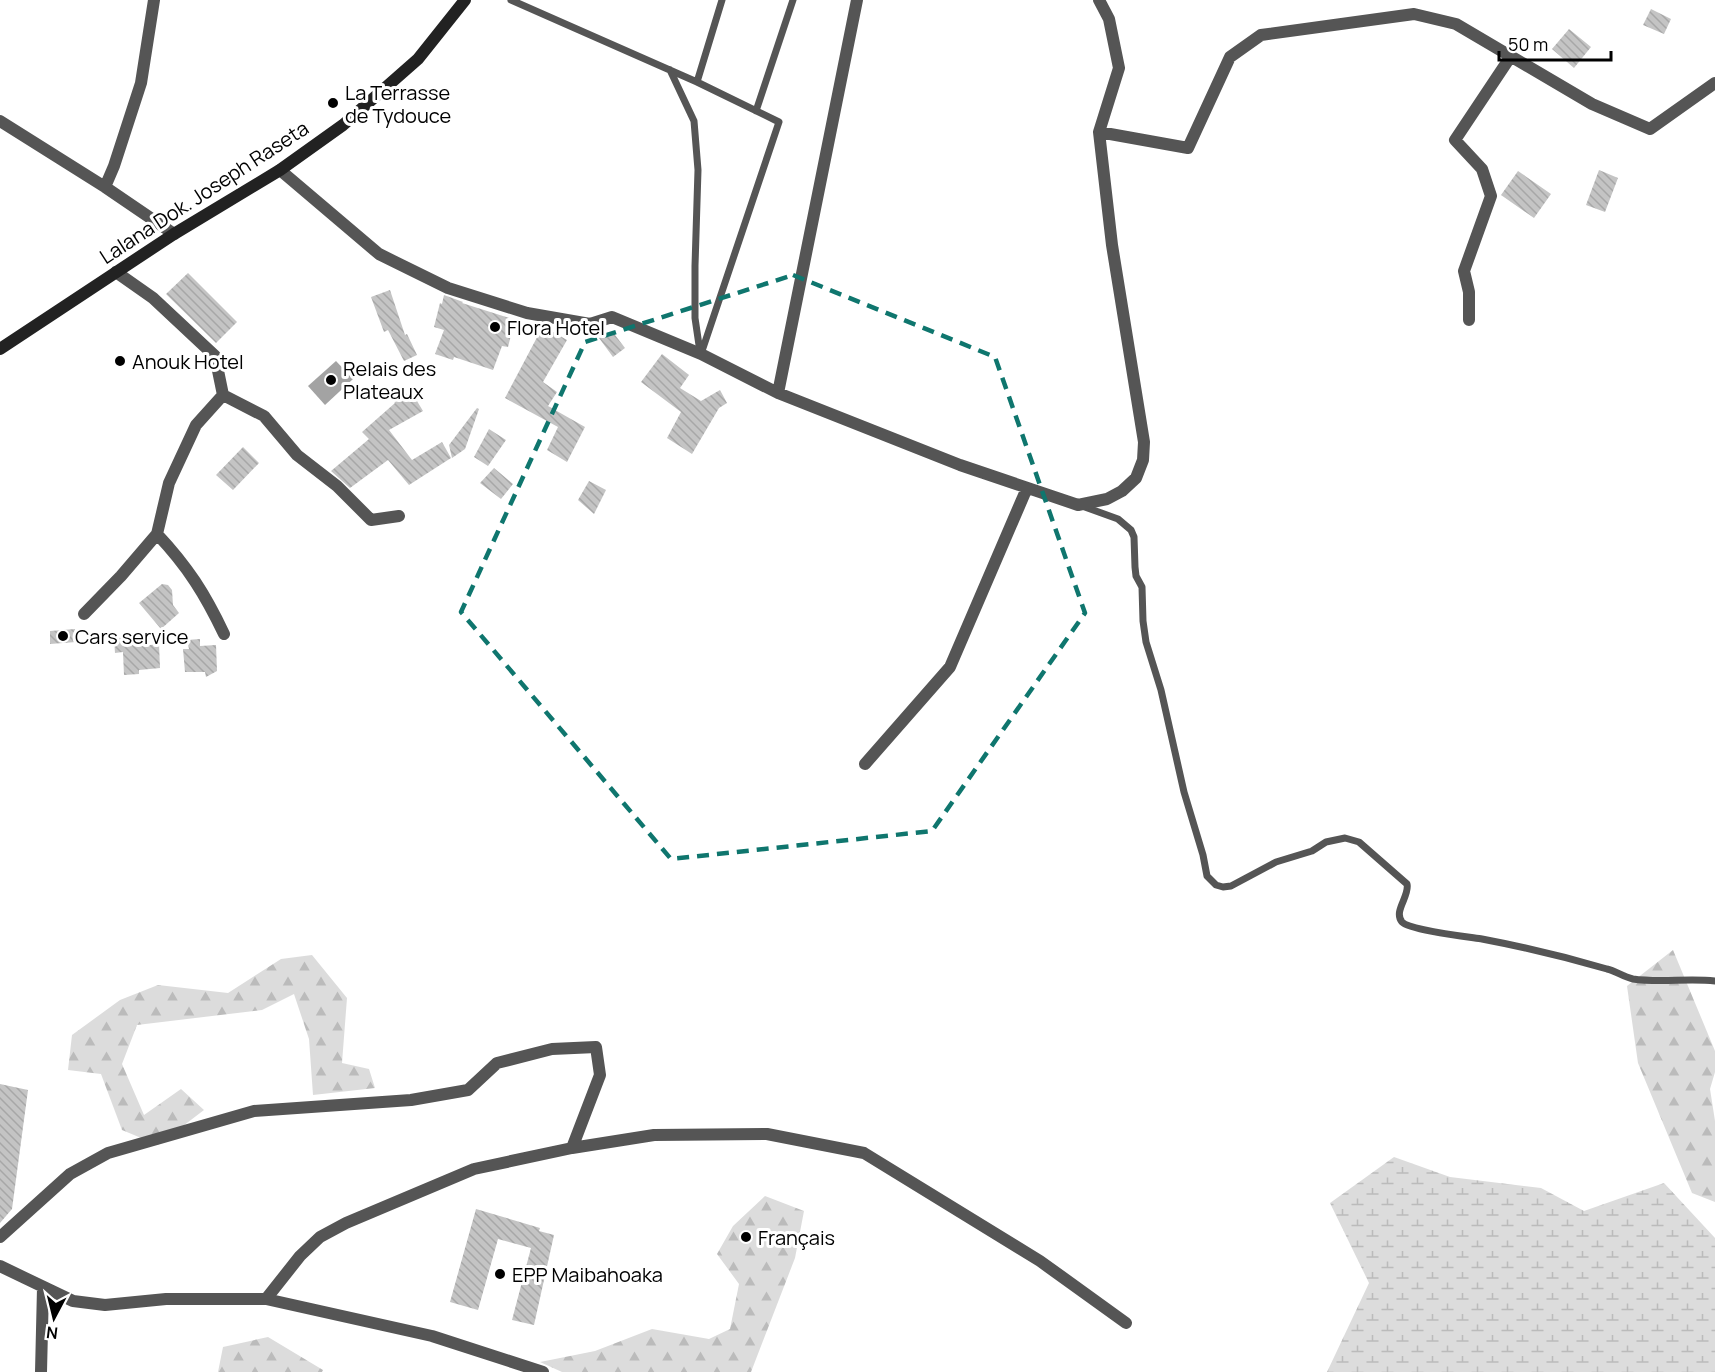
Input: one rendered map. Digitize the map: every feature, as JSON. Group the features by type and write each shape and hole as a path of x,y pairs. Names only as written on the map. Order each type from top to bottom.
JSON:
{"main road":[{"name":"Lalana Dok. Joseph Raseta","path":"0,349 174,234 280,170 343,125 418,59 465,0"}],"street":[{"path":"105,187 141,83 154,0"},
{"path":"778,393 857,0"},
{"path":"280,170 379,254 448,288 527,313 590,324 612,317 701,354 778,393 960,465 1078,505 1107,499 1122,491 1136,478 1143,460 1144,442 1112,245 1100,132 1119,68 1109,19 1099,0"},
{"path":"1100,132 1188,148 1230,57 1261,35 1414,14 1456,24 1592,104 1650,129 1715,83"},
{"path":"1468,320 1469,292 1464,271 1491,196 1482,169 1455,140 1511,56"},
{"path":"0,121 105,187 174,234"},
{"path":"116,273 153,298 215,356 223,395"},
{"path":"223,395 264,416 297,455 337,486 371,520 399,516"},
{"path":"84,614 157,534 169,483 196,425 223,395"},
{"path":"865,764 950,667 1027,488"},
{"path":"157,534 189,570 208,599 224,634"},
{"path":"0,1237 70,1174 108,1153 254,1112 411,1100 468,1090 497,1063 552,1049 596,1047 600,1075 572,1148"},
{"path":"266,1299 320,1237 346,1223 474,1169 572,1148 654,1135 767,1134 864,1153 1040,1261 1126,1323"},
{"path":"0,1266 73,1301 105,1305 166,1299 266,1299 432,1336 543,1372"},
{"path":"41,1372 43,1288"}],"lane":[{"path":"511,0 698,82 779,122 701,354"},
{"path":"698,82 722,0"},
{"path":"756,111 793,0"},
{"path":"670,70 694,121 698,170 694,266 695,318 701,354"},
{"path":"1078,505 1118,519 1131,530 1134,537 1134,567 1142,587 1143,621 1149,653 1161,690 1184,792 1207,876 1216,885 1232,886 1276,862 1311,851 1326,842 1352,839 1407,884 1408,891 1399,915 1405,924 1419,929 1481,939 1563,957 1609,969 1633,979 1715,981"}],"highlighted area":[{"path":"793,275 995,357 1085,613 932,831 671,859 461,612 585,342"}],"green space":[{"path":"1673,950 1715,1051 1715,1072 1710,1089 1715,1121 1715,1202 1692,1193 1638,1063 1627,986"},
{"path":"312,955 347,998 342,1063 369,1069 375,1088 313,1095 309,1039 294,994 262,1010 137,1025 122,1064 144,1115 181,1089 204,1110 158,1145 122,1130 101,1074 68,1070 72,1035 120,1000 158,985 228,993 281,959"},
{"path":"1394,1157 1450,1177 1541,1188 1584,1211 1664,1183 1715,1238 1715,1372 1327,1372 1369,1283 1330,1203"},
{"path":"765,1196 804,1211 795,1258 751,1372 562,1372 540,1362 595,1351 652,1329 709,1339 730,1329 739,1284 717,1254 733,1226"},
{"path":"268,1337 323,1370 322,1372 218,1372 223,1347"}],"shaded area":[{"path":"336,361 353,379 325,405 308,386"}],"building":[{"path":"1651,9 1671,19 1664,34 1643,25"},
{"path":"1569,29 1591,47 1574,68 1552,49"},
{"path":"1599,170 1618,178 1605,212 1586,205"},
{"path":"1518,171 1551,194 1534,218 1501,195"},
{"path":"188,273 237,322 216,343 166,294"},
{"path":"390,290 405,335 407,334 417,355 404,361 388,330 384,332 371,297"},
{"path":"444,295 512,319 508,329 512,331 508,347 502,346 493,370 454,357 453,360 435,354 444,330 434,327"},
{"path":"543,326 567,340 543,382 557,392 548,406 585,427 567,462 547,450 558,427 505,398"},
{"path":"612,333 625,348 613,357 599,338"},
{"path":"662,354 689,375 680,388 701,401 720,390 727,403 719,408 692,454 667,438 681,412 641,382"},
{"path":"411,391 423,411 389,430 412,460 442,442 451,458 409,485 388,460 350,488 331,471 369,439 362,432 395,403 394,401"},
{"path":"477,408 479,409 465,449 452,458 449,445"},
{"path":"489,429 506,440 488,466 474,457"},
{"path":"243,447 259,463 233,490 216,475"},
{"path":"494,468 513,484 501,499 480,483"},
{"path":"589,481 606,490 594,514 578,500"},
{"path":"162,584 168,585 172,590 173,605 179,613 161,629 139,603"},
{"name":"Cars service","path":"75,629 76,642 50,644 50,631"},
{"path":"154,635 141,646 159,644 160,668 139,670 139,674 124,675 123,652 115,653 114,638"},
{"path":"200,639 200,646 216,645 217,671 206,677 205,672 185,672 183,649 189,649 187,640"},
{"path":"0,1084 28,1090 12,1209 0,1223"},
{"path":"476,1209 540,1228 539,1231 554,1235 534,1325 512,1320 531,1248 498,1239 478,1310 450,1302"}],"place":[{"name":"La Terrasse de Tydouce","path":"333,103"},
{"name":"Flora Hotel","path":"495,327"},
{"name":"Anouk Hotel","path":"120,361"},
{"name":"Relais des Plateaux","path":"331,380"},
{"name":"Cars service","path":"63,636"},
{"name":"Français","path":"746,1237"},
{"name":"EPP Maibahoaka","path":"500,1274"}]}
